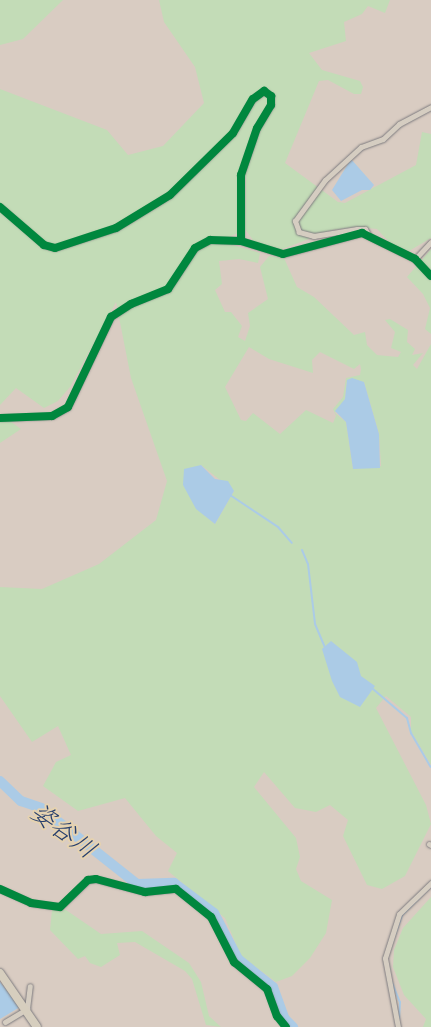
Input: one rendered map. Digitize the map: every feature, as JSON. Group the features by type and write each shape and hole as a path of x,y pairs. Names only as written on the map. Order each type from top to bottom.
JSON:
{"main road":[{"path":"0,973 27,1009 37,1027"}],"street":[{"path":"0,207 44,245 55,248 116,228 170,195 233,133 252,99 264,91 271,96 271,105 257,128 241,175 241,241"},
{"path":"431,107 399,124 383,140 361,147 325,180 295,221 299,232 314,236 357,228 364,229 368,234 415,259 431,276"},
{"path":"0,418 52,416 68,407 111,317 131,304 168,289 200,244 217,239 241,241 283,254 348,235 368,234"},
{"path":"415,259 431,242"},
{"path":"0,889 31,903 60,907 88,880 96,879 145,892 176,889 211,917 234,962 267,989 276,1016 286,1027"},
{"path":"398,1027 385,958 399,914 431,883"},
{"path":"5,1022 27,1009 30,986"}],"green space":[{"path":"0,0 63,0 23,39 0,45"},
{"path":"159,0 390,0 385,13 368,6 362,14 344,22 346,41 309,53 322,70 360,81 363,87 361,94 354,94 328,80 319,81 285,163 338,202 345,203 416,165 422,132 431,134 431,238 409,251 391,244 377,229 359,227 332,230 280,250 255,243 245,229 246,179 242,166 237,182 238,233 218,241 260,253 258,263 239,259 219,261 222,284 215,290 225,312 231,312 242,326 238,337 245,341 250,326 248,313 268,299 260,267 269,256 284,258 297,287 314,297 354,335 365,332 367,345 377,355 398,357 401,352 391,348 395,332 385,320 390,319 408,330 407,342 415,349 412,355 423,353 413,365 417,369 431,344 431,765 411,731 411,717 386,696 376,708 426,805 431,824 405,876 382,889 367,885 343,836 348,820 330,805 316,812 295,808 264,772 254,787 296,838 300,857 296,869 301,881 332,900 326,933 310,958 292,976 276,982 241,956 225,918 168,871 177,853 156,836 125,798 78,811 43,786 56,762 71,755 58,726 32,742 0,696 0,587 42,589 99,564 156,520 167,481 131,378 116,302 70,387 58,401 44,408 16,388 0,405 0,89 107,130 128,155 163,146 204,103 195,67 164,22","holes":["249,347 269,359 313,373 312,360 320,352 354,369 360,364 360,375 346,378 343,397 333,409 336,416 333,423 306,410 280,434 253,413 246,421 241,420 225,387","347,380 364,382 379,434 381,466 353,469 346,422 335,413 345,399","201,465 234,491 215,524 203,514"]},
{"path":"431,249 431,334 425,329 430,308 423,294 407,277"},
{"path":"0,414 21,429 0,443"},
{"path":"431,897 431,1027 423,1027 426,1019 404,995 393,967 394,950 403,928"},
{"path":"52,910 66,910 101,934 142,931 189,963 201,982 209,1016 221,1027 206,1025 192,979 185,971 135,942 117,943 120,955 101,967 90,963 85,956 78,959 50,930"}],"water":[{"path":"351,159 374,185 370,190 362,190 341,201 332,190"},
{"path":"352,378 364,382 379,434 380,468 353,469 346,422 335,411 345,399 347,380"},
{"path":"201,465 215,479 228,481 234,491 215,524 196,509 183,485 184,469"},
{"path":"331,641 357,662 361,676 375,686 360,707 340,697 332,681 322,649"},
{"path":"0,982 20,1007 0,1019"}],"waterway":[{"path":"230,495 278,527 292,543"},
{"path":"302,550 308,564 315,624 325,647"},
{"path":"373,689 407,718 411,733 431,767"},
{"name":"姿谷川","path":"0,781 21,801 41,808 137,884 174,883 214,913 238,959 273,987 284,1018 293,1027"},
{"path":"389,951 402,915 431,886"},
{"path":"391,980 400,1002 399,1020"}],"cycle path":[{"path":"0,207 44,245 55,248 116,228 170,195 233,133 253,99 264,91 271,96 271,105 257,128 241,175 241,241"},
{"path":"0,418 52,416 68,407 111,317 131,304 168,289 195,248 210,240 241,241 283,254 362,233 415,259 431,276"},
{"path":"0,889 31,903 60,907 88,880 96,879 145,892 176,889 211,917 234,962 267,989 277,1016 286,1027"}]}
